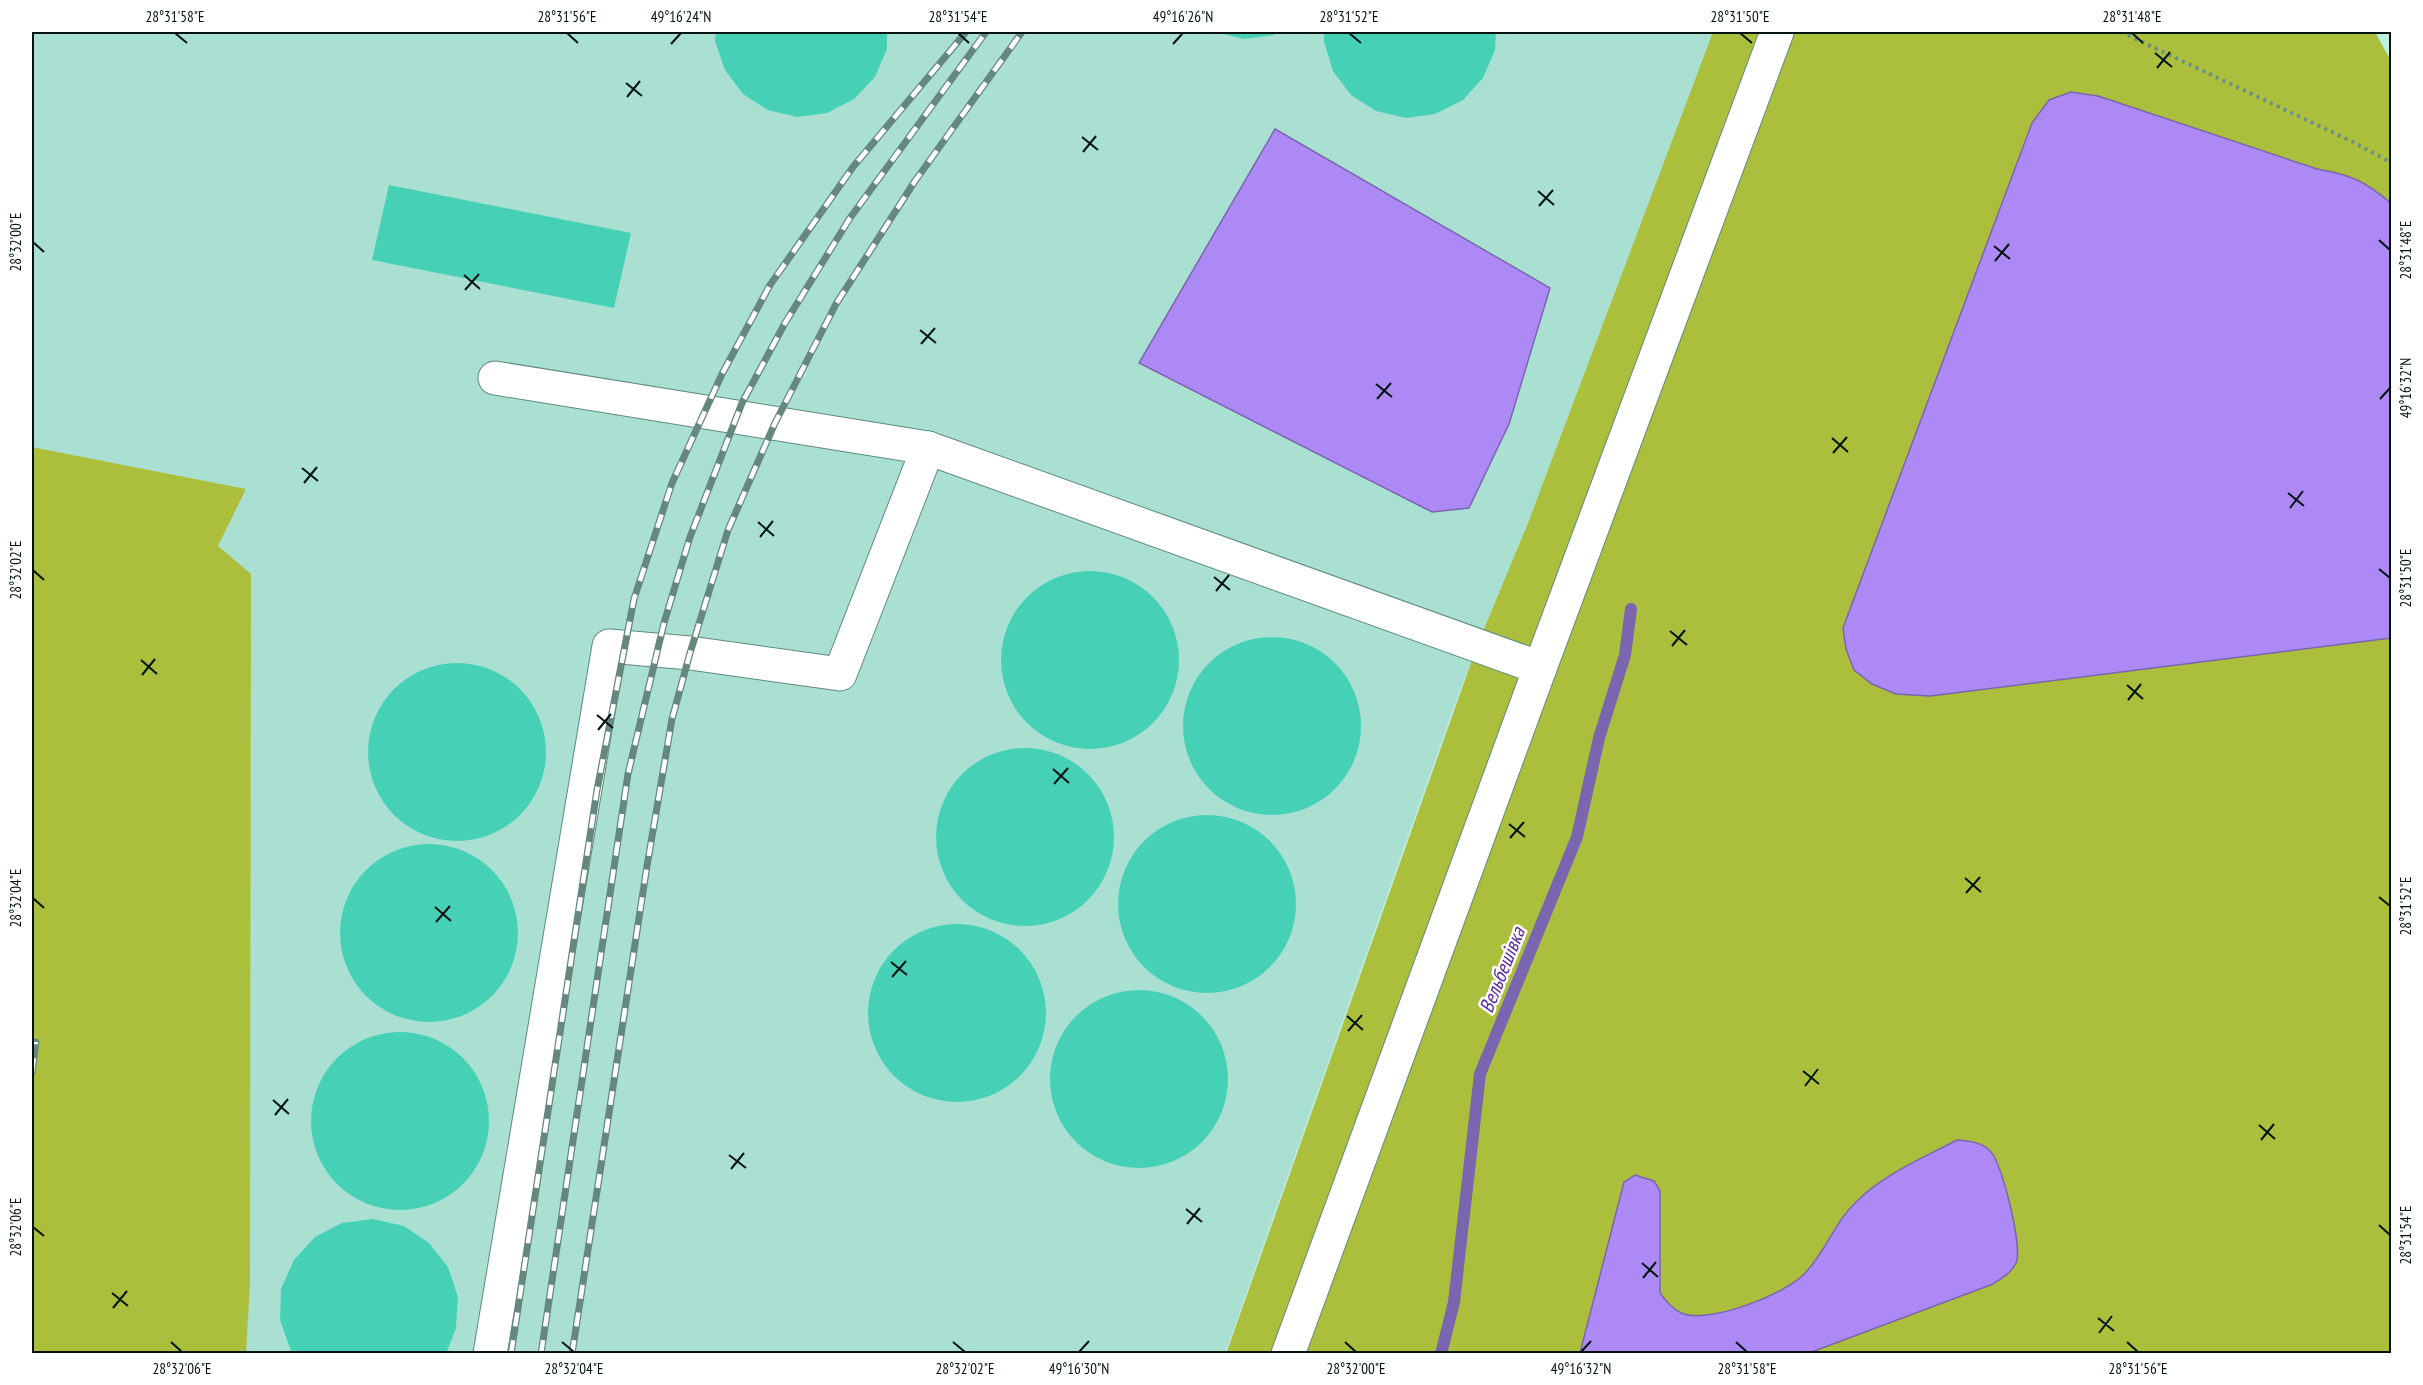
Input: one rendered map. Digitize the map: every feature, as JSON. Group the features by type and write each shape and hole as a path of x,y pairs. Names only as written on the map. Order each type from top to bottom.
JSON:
{"street":[{"path":"1288,1353 1540,668 1778,32"},
{"path":"495,378 928,448 1540,668"},
{"path":"490,1353 609,646 690,653 840,674 928,448"}],"path":[{"path":"2121,32 2353,142 2391,163"}],"shaded area":[{"path":"32,32 1713,32 1528,523 1459,692 1225,1353 246,1353 250,1285 251,575 218,546 246,489 32,447"},
{"path":"2071,92 2098,96 2317,169 2349,177 2365,184 2391,203 2391,638 1930,696 1896,694 1872,684 1854,670 1846,649 1843,628 2032,123 2049,100"},
{"path":"1275,129 1550,288 1509,424 1469,508 1432,512 1139,363"},
{"path":"1957,1140 1980,1144 1991,1152 2001,1172 2010,1206 2017,1241 2016,1263 2009,1272 1993,1284 1809,1353 1580,1353 1624,1182 1635,1175 1654,1181 1660,1191 1660,1293 1673,1308 1684,1314 1696,1316 1748,1305 1783,1289 1813,1264 1848,1210 1867,1192 1904,1167"}],"green space":[{"path":"1713,32 2375,32 2392,63 2391,1353 1226,1354 1477,646 1528,523"},
{"path":"32,447 246,489 218,546 251,574 250,1285 246,1353 32,1353"}],"building":[{"path":"716,32 887,32 887,49 875,77 854,99 827,113 797,117 768,110 743,94 725,70 715,41"},
{"path":"1216,32 1279,32 1244,39"},
{"path":"1324,32 1496,32 1495,50 1483,78 1463,100 1435,114 1406,118 1376,111 1351,95 1333,71 1324,42"},
{"path":"389,185 631,233 614,308 372,260"},
{"path":"1090,571 1124,578 1153,597 1172,626 1179,660 1172,694 1153,723 1124,742 1090,749 1056,742 1027,723 1008,694 1001,660 1008,626 1027,597 1056,578"},
{"path":"1272,637 1306,644 1335,663 1354,692 1361,726 1354,760 1335,789 1306,808 1272,815 1238,808 1209,789 1190,760 1183,726 1190,692 1209,663 1238,644"},
{"path":"457,663 491,670 520,689 539,718 546,752 539,786 520,815 491,834 457,841 423,834 394,815 375,786 368,752 375,718 394,689 423,670"},
{"path":"1025,748 1059,755 1088,774 1107,803 1114,837 1107,871 1088,900 1059,919 1025,926 991,919 962,900 943,871 936,837 943,803 962,774 991,755"},
{"path":"1207,815 1241,822 1270,841 1289,870 1296,904 1289,938 1270,967 1241,986 1207,993 1173,986 1144,967 1125,938 1118,904 1125,870 1144,841 1173,822"},
{"path":"429,844 463,851 492,870 511,899 518,933 511,967 492,996 463,1015 429,1022 395,1015 366,996 347,967 340,933 347,899 366,870 395,851"},
{"path":"957,924 991,931 1020,950 1039,979 1046,1013 1039,1047 1020,1076 991,1095 957,1102 923,1095 894,1076 875,1047 868,1013 875,979 894,950 923,931"},
{"path":"1139,990 1173,997 1202,1016 1221,1045 1228,1079 1221,1113 1202,1142 1173,1161 1139,1168 1105,1161 1076,1142 1057,1113 1050,1079 1057,1045 1076,1016 1105,997"},
{"path":"400,1032 434,1039 463,1058 482,1087 489,1121 482,1155 463,1184 434,1203 400,1210 366,1203 337,1184 318,1155 311,1121 318,1087 337,1058 366,1039"},
{"path":"373,1219 404,1226 429,1243 448,1267 458,1297 456,1328 446,1354 292,1354 280,1320 281,1289 294,1260 315,1237 342,1223"}],"waterway":[{"name":"Вельбешівка","path":"1441,1354 1454,1302 1480,1074 1577,837 1599,738 1625,655 1631,609"}],"railway":[{"path":"511,1354 597,790 634,599 672,483 722,374 770,285 853,167 966,32"},
{"path":"541,1354 628,774 664,623 690,537 742,403 785,323 850,218 986,32"},
{"path":"572,1354 647,866 672,719 728,530 775,423 836,304 915,181 1022,32"},
{"path":"32,1072 36,1042"}]}
